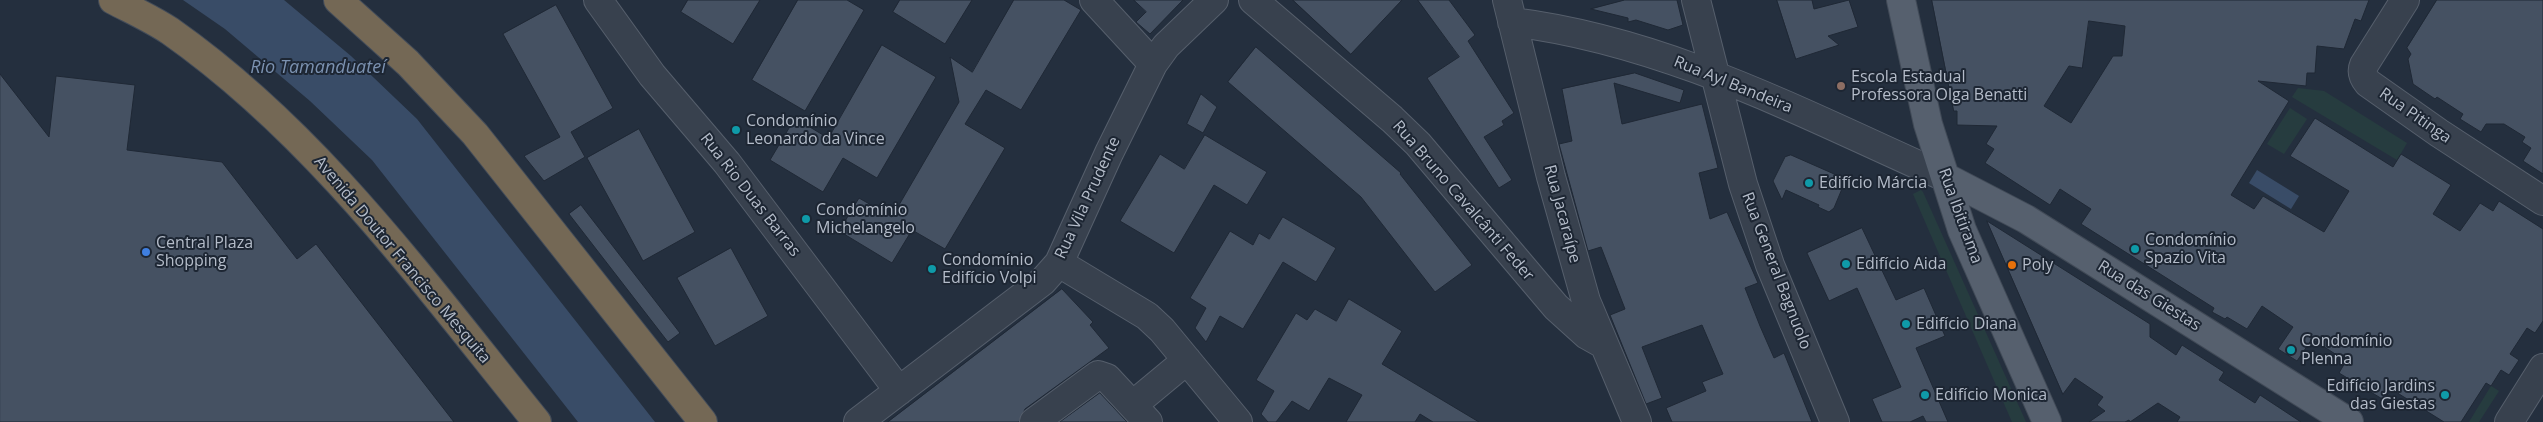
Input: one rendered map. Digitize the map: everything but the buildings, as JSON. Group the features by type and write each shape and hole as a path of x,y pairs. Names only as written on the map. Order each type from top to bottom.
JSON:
{"highway":[{"name":"Avenida Doutor Francisco Mesquita","path":"113,0 168,30 214,65 260,102 334,175 537,422"},
{"path":"338,0 408,63 475,134 703,422"}],"main road":[{"name":"Rua Ibitirama","path":"1901,0 1928,124 1962,230 2047,422"},
{"name":"Rua das Giestas","path":"1945,177 2026,219 2349,422"}],"street":[{"name":"Rua Rio Duas Barras","path":"598,0 652,75 727,163 899,391"},
{"path":"1094,0 1153,64"},
{"name":"Rua Vila Prudente","path":"858,422 1043,281 1059,263 1109,153 1153,64 1166,46 1214,0"},
{"name":"Rua Bruno Cavalcânti Feder","path":"1253,0 1406,132 1556,307 1587,335 1603,344"},
{"name":"Rua General Bagnuolo","path":"1696,0 1743,184 1767,256 1835,422"},
{"name":"Rua Pitinga","path":"2405,0 2364,65 2362,69 2364,78 2382,94 2543,201"},
{"name":"Rua Jacaraípe","path":"1509,11 1551,177 1586,301 1637,422"},
{"name":"Rua Ayl Bandeira","path":"1509,11 1716,74 1945,177"},
{"path":"1059,263 1146,316 1187,360 1238,422"},
{"path":"1034,422 1098,375 1107,378 1141,413 1187,360"},
{"path":"2509,422 2543,368"}],"green space":[{"path":"2298,88 2324,91 2407,143 2397,160 2292,97"},
{"path":"2290,108 2307,119 2284,154 2267,144"},
{"path":"1921,190 2026,422 2012,422 1913,194"},
{"path":"2491,386 2499,391 2479,422 2469,422"}],"water":[{"name":"Rio Tamanduateí","path":"183,0 284,0 351,56 417,119 655,422 578,422 372,160 310,101 225,29"},
{"path":"2257,170 2299,196 2291,209 2249,183"}],"place":[{"name":"Escola Estadual Professora Olga Benatti","path":"1841,86"},
{"name":"Condomínio Leonardo da Vince","path":"736,130"},
{"name":"Edifício Márcia","path":"1809,183"},
{"name":"Condomínio Michelangelo","path":"806,219"},
{"name":"Condomínio Spazio Vita","path":"2135,249"},
{"name":"Central Plaza Shopping","path":"146,252"},
{"name":"Edifício Aida","path":"1846,264"},
{"name":"Poly","path":"2012,265"},
{"name":"Condomínio Edifício Volpi","path":"932,269"},
{"name":"Edifício Diana","path":"1906,324"},
{"name":"Condomínio Plenna","path":"2291,350"},
{"name":"Edifício Monica","path":"1925,395"},
{"name":"Edifício Jardins das Giestas","path":"2445,395"}]}
